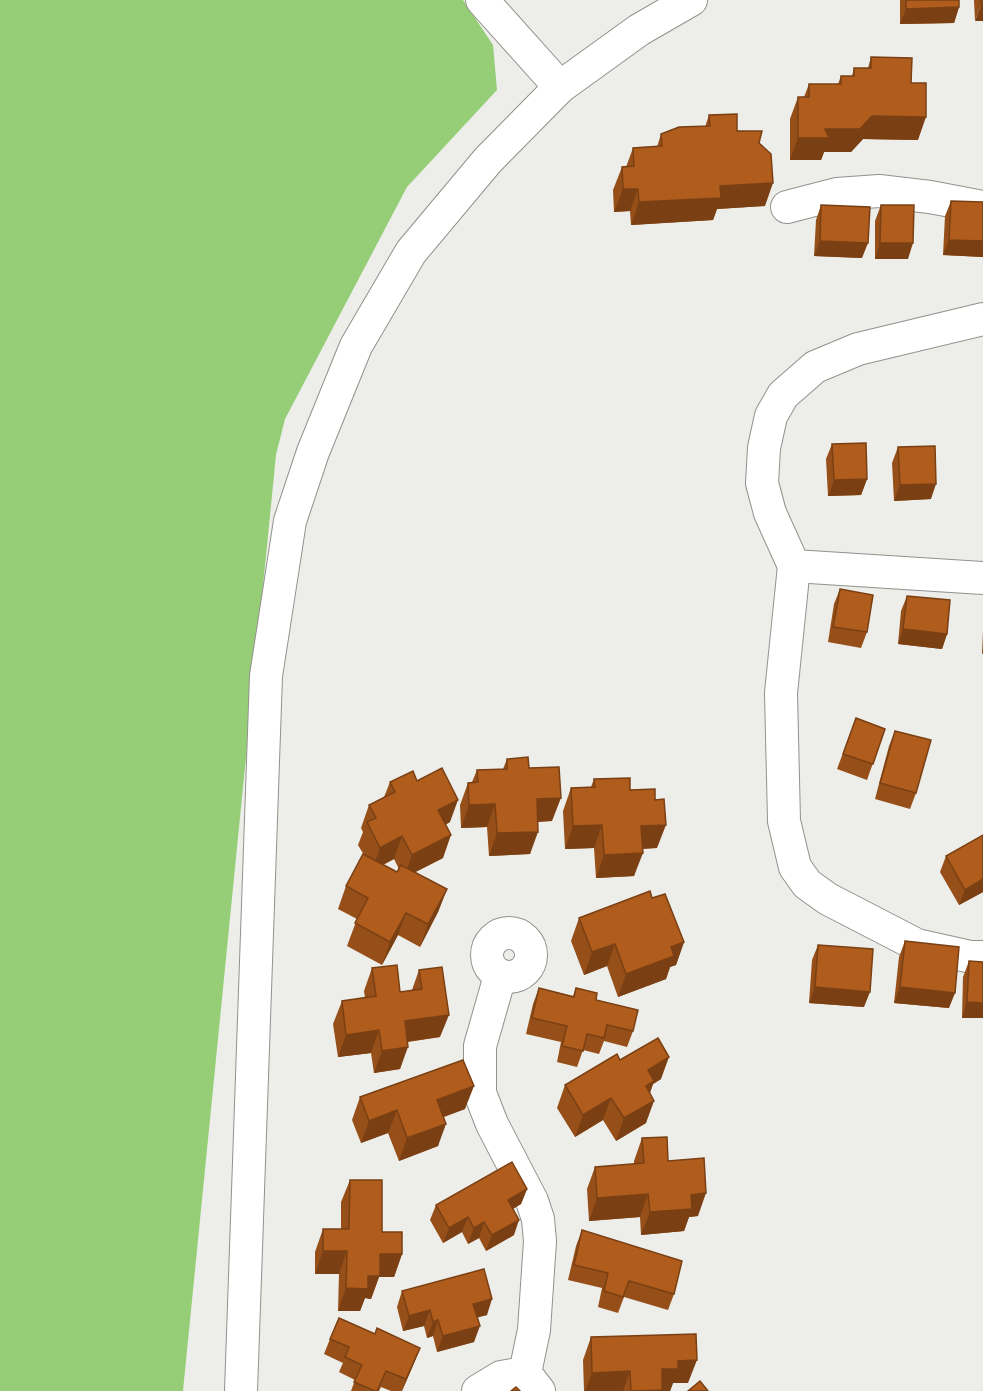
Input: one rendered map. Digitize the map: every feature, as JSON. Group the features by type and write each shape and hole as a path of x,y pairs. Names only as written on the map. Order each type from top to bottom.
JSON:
{"street":[{"path":"482,0 560,87"},
{"path":"241,1391 266,676 290,520 313,452 356,346 411,252 488,160 560,87 639,30 691,0"},
{"path":"787,207 837,194 879,191 930,197 983,207"},
{"path":"983,319 858,349 815,367 783,395 771,416 764,448 762,483 770,513 794,566 781,693 784,821 795,867 807,884 828,899 917,945 971,957 983,957"},
{"path":"794,566 983,578"},
{"path":"478,1391 501,1377 532,1382 540,1241 538,1220 532,1201 492,1124 480,1093 480,1046 500,976"}],"green space":[{"path":"0,0 463,0 493,45 497,90 407,187 285,419 276,455 183,1391 0,1391"}],"building":[{"path":"906,0 959,0 959,7 906,9"},
{"path":"871,57 912,58 911,83 926,83 926,117 872,116 860,129 825,129 829,138 798,138 798,97 809,97 809,84 841,84 841,76 854,76 854,68 871,68"},
{"path":"737,114 737,131 762,131 759,143 771,154 773,183 720,186 721,198 639,202 638,189 623,189 622,167 634,166 633,148 662,146 661,134 679,127 710,126 709,115"},
{"path":"951,201 983,202 983,241 949,240"},
{"path":"821,205 870,207 868,243 820,241"},
{"path":"881,205 914,205 913,243 880,243"},
{"path":"866,443 867,479 834,480 832,444"},
{"path":"935,446 936,484 900,485 898,447"},
{"path":"840,589 873,595 867,632 833,627"},
{"path":"907,596 950,600 947,634 903,629"},
{"path":"856,718 885,729 873,764 843,754"},
{"path":"895,731 931,740 916,793 880,783"},
{"path":"528,757 529,768 559,767 561,798 537,799 538,832 497,833 495,804 469,805 468,783 478,782 477,770 507,769 507,759"},
{"path":"442,768 458,800 438,810 451,835 412,855 402,836 380,848 367,822 376,818 369,805 395,792 390,782 413,771 417,781"},
{"path":"630,778 630,790 655,789 655,800 664,799 666,825 641,826 643,853 604,855 602,825 573,826 571,788 595,787 594,779"},
{"path":"983,835 983,879 965,890 946,856"},
{"path":"363,854 397,872 401,865 447,889 428,924 406,913 390,942 355,923 368,898 346,886"},
{"path":"650,891 652,898 665,894 684,942 671,947 674,956 626,974 615,944 592,952 579,918"},
{"path":"905,941 959,947 955,993 900,987"},
{"path":"818,945 873,949 870,992 815,987"},
{"path":"969,961 983,962 983,1003 967,1002"},
{"path":"397,965 400,992 422,989 419,970 442,967 449,1015 405,1021 408,1047 382,1051 379,1030 346,1035 342,1001 376,996 372,968"},
{"path":"539,988 574,997 576,988 597,993 596,1000 638,1010 633,1031 607,1025 604,1038 587,1034 583,1051 562,1046 567,1026 532,1018"},
{"path":"658,1038 669,1057 648,1070 654,1081 646,1086 654,1101 624,1118 611,1098 583,1115 565,1085 617,1054 620,1060"},
{"path":"463,1060 474,1086 437,1100 446,1124 407,1138 397,1110 369,1121 360,1097"},
{"path":"667,1137 668,1161 704,1158 706,1193 691,1195 692,1209 650,1212 648,1194 597,1198 595,1167 644,1163 642,1138"},
{"path":"512,1162 527,1189 508,1200 519,1220 492,1235 484,1222 474,1228 468,1217 449,1228 436,1205"},
{"path":"350,1180 382,1180 382,1232 402,1232 402,1254 380,1254 380,1276 368,1276 368,1289 346,1288 347,1251 323,1251 323,1229 349,1229"},
{"path":"582,1230 682,1261 674,1294 629,1281 623,1297 604,1291 608,1273 574,1265"},
{"path":"484,1269 492,1299 473,1304 480,1326 443,1336 438,1320 433,1322 430,1310 409,1316 402,1291"},
{"path":"339,1318 375,1334 377,1328 420,1348 406,1379 386,1371 377,1391 354,1382 362,1365 345,1357 349,1347 330,1339"},
{"path":"696,1334 697,1360 678,1361 678,1369 662,1369 662,1390 631,1391 630,1371 592,1373 591,1337"},
{"path":"700,1381 708,1391 688,1391"}]}
